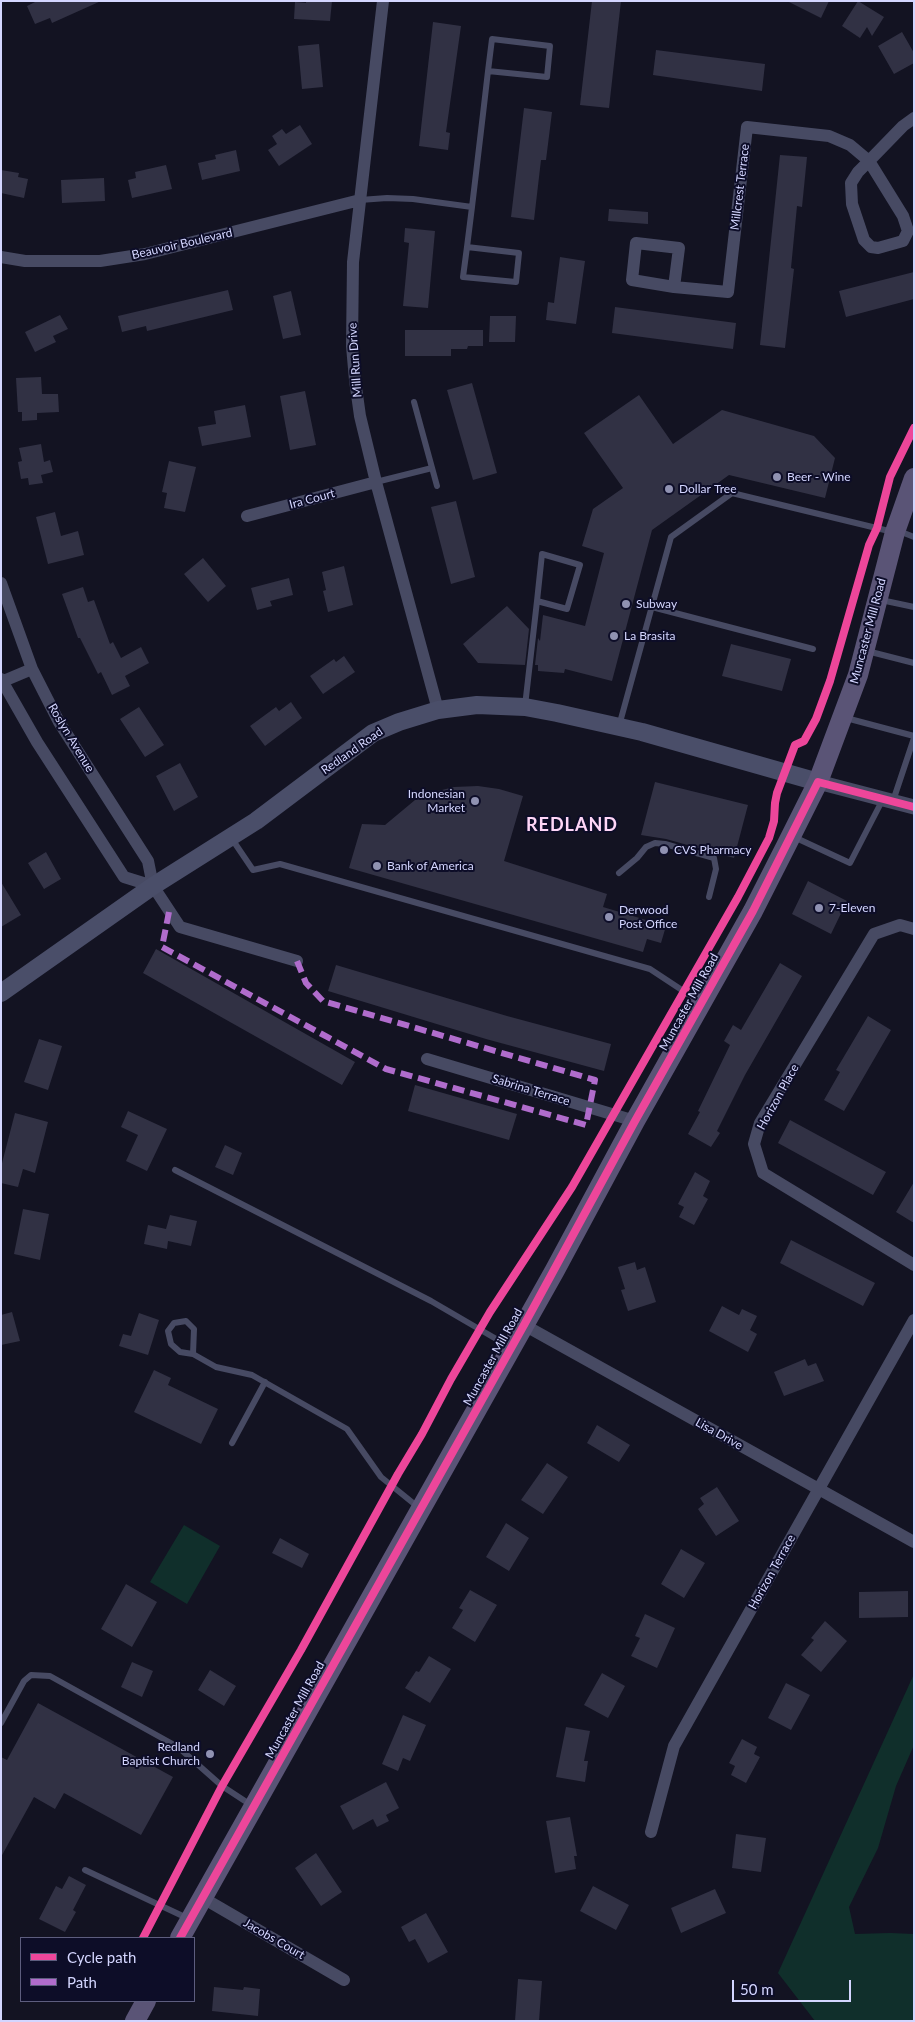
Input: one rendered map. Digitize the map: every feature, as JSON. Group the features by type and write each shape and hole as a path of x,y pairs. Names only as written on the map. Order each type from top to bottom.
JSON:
{"main road":[{"name":"Muncaster Mill Road","path":"181,1937 524,1325 634,1121 753,911 791,836 818,782 858,675 877,600 901,533 914,478"},
{"name":"Redland Road","path":"1,993 153,886 256,821 373,733 399,722 438,710 478,705 525,707 619,727 818,782"},
{"path":"135,2021 145,2002"}],"street":[{"name":"Mill Run Drive","path":"383,1 353,262 352,346 360,416 438,710"},
{"name":"Millcrest Terrace","path":"674,287 679,248 636,243 632,280 674,287 728,292 747,126 829,136 850,145 869,161 903,216 908,231 903,241 878,248 871,247 864,240 852,204 852,183 858,172 869,161 902,126 914,118"},
{"name":"Beauvoir Boulevard","path":"1,257 25,261 100,261 145,254 360,200"},
{"name":"Ira Court","path":"247,516 376,482"},
{"name":"Roslyn Avenue","path":"1,583 32,669 59,722 148,861 153,886 180,927 297,961"},
{"path":"32,669 2,681 37,742 124,877 153,886"},
{"path":"818,782 914,807"},
{"name":"Horizon Place","path":"914,929 900,925 874,934 760,1124 754,1144 763,1173 914,1266"},
{"name":"Sabrina Terrace","path":"427,1059 634,1121"},
{"name":"Horizon Terrace","path":"651,1832 674,1746 914,1320"},
{"name":"Lisa Drive","path":"524,1325 914,1542"},
{"name":"Jacobs Court","path":"203,1898 344,1980"}],"lane":[{"path":"467,247 519,253 516,282 464,277 467,247 472,207 488,71 492,39 550,46 547,77 488,71"},
{"path":"360,200 386,198 413,199 472,207"},
{"path":"414,402 437,486"},
{"path":"376,482 432,468"},
{"path":"619,727 671,537 732,492 901,533"},
{"path":"525,707 542,554 580,564 567,609 537,601"},
{"path":"877,600 914,607"},
{"path":"652,607 813,649"},
{"path":"864,650 914,663"},
{"path":"791,836 850,862 888,800 914,737 842,717"},
{"path":"230,837 253,870 280,864 650,969 701,1003"},
{"path":"619,873 637,858 646,847 655,843 665,844 714,858 716,869 709,897"},
{"path":"175,1170 431,1301 511,1348"},
{"path":"193,1354 194,1329 186,1321 174,1323 168,1331 171,1344 180,1352 193,1354 216,1367 252,1375 347,1428 381,1477 420,1510"},
{"path":"232,1443 265,1382"},
{"path":"1,1723 24,1681 31,1675 50,1676 178,1747 222,1786 254,1806"},
{"path":"85,1870 191,1920"}],"green space":[{"path":"184,1525 220,1546 187,1604 150,1582"},
{"path":"914,1674 914,1745 896,1786 878,1848 849,1907 855,1934 914,1934 914,2021 815,2021 778,1973"}],"building":[{"path":"37,1 101,1 52,23 50,18 35,24 27,6"},
{"path":"306,1 332,1 330,21 294,19 295,2 306,3"},
{"path":"592,1 621,1 609,108 580,105"},
{"path":"787,1 829,1 821,18"},
{"path":"858,1 884,17 872,36 867,27 860,38 842,26"},
{"path":"433,22 461,26 446,132 450,133 448,150 419,146"},
{"path":"902,32 914,53 914,63 894,74 878,46"},
{"path":"319,44 323,87 302,89 298,46"},
{"path":"656,50 765,64 762,91 653,75"},
{"path":"524,108 552,112 546,160 541,160 534,220 511,217"},
{"path":"300,125 312,144 279,166 268,150 277,144 272,136 282,129 286,134"},
{"path":"236,150 240,171 202,180 198,163 216,159 215,155"},
{"path":"780,155 807,157 802,207 797,206 791,268 794,269 785,348 760,345"},
{"path":"166,165 172,189 132,198 128,180 136,178 135,172"},
{"path":"1,170 19,173 18,177 28,179 24,198 1,193"},
{"path":"104,178 105,201 62,203 61,180"},
{"path":"609,209 648,212 648,224 608,221"},
{"path":"405,228 435,231 428,308 403,306 409,243 404,242"},
{"path":"560,257 585,261 576,324 546,320 548,302 554,303"},
{"path":"914,272 914,299 846,317 839,291"},
{"path":"228,290 233,310 147,331 146,326 122,332 118,316"},
{"path":"291,291 301,335 283,339 273,296"},
{"path":"615,307 736,323 733,349 612,333"},
{"path":"60,315 68,329 53,336 56,342 35,352 25,332"},
{"path":"490,316 516,316 515,342 489,342"},
{"path":"405,330 483,330 483,346 451,349 451,356 405,356"},
{"path":"41,377 42,394 58,394 59,412 37,413 37,420 22,421 22,412 18,412 16,378"},
{"path":"472,383 497,473 473,480 447,390"},
{"path":"305,391 316,445 290,450 280,396"},
{"path":"639,395 673,444 722,410 814,436 835,458 825,498 729,475 652,530 612,681 565,669 564,673 538,671 538,665 535,665 543,615 585,626 604,553 582,546 593,509 623,488 584,433"},
{"path":"245,405 251,437 202,446 198,427 216,424 214,411"},
{"path":"41,444 44,462 50,460 53,472 41,475 43,483 29,485 28,478 21,479 18,462 22,461 19,448"},
{"path":"169,461 196,467 185,512 164,508 167,493 162,492"},
{"path":"456,501 475,577 451,584 431,507"},
{"path":"55,512 61,536 78,531 84,555 48,564 36,517"},
{"path":"203,558 226,586 208,602 184,574"},
{"path":"344,566 353,605 328,612 323,591 326,590 322,572"},
{"path":"289,578 293,595 270,601 272,606 257,610 251,588"},
{"path":"83,587 88,602 94,600 110,644 113,642 121,658 141,647 149,663 125,676 130,686 112,695 101,672 98,674 80,638 78,638 62,594"},
{"path":"507,606 529,629 525,665 478,663 463,644"},
{"path":"731,644 791,659 782,691 722,676"},
{"path":"344,656 355,672 323,694 310,676 334,659 336,662"},
{"path":"291,702 302,718 265,746 250,726 276,707 279,711"},
{"path":"139,707 164,745 145,757 120,719"},
{"path":"180,763 198,797 174,811 156,776"},
{"path":"655,782 748,805 734,858 666,839 641,835"},
{"path":"478,786 499,789 523,796 504,861 607,894 603,907 666,926 661,943 647,939 643,952 349,868 362,824 385,825 415,800 434,792 454,787"},
{"path":"46,852 61,879 44,889 28,863"},
{"name":"7-Eleven","path":"808,881 847,901 831,934 792,914"},
{"path":"1,882 21,915 1,927"},
{"path":"156,949 355,1062 342,1085 143,973"},
{"path":"780,963 802,976 745,1075 717,1131 720,1133 711,1147 688,1134 730,1045 724,1041 733,1025 741,1030"},
{"path":"336,965 507,1016 611,1044 604,1071 486,1039 328,991"},
{"path":"868,1016 891,1030 844,1111 824,1100 840,1072 836,1070"},
{"path":"39,1039 62,1046 48,1090 24,1082"},
{"path":"415,1085 517,1114 509,1140 408,1111"},
{"path":"128,1111 167,1129 147,1171 126,1161 138,1135 121,1127"},
{"path":"15,1113 48,1122 35,1173 23,1169 18,1187 1,1183 1,1167"},
{"path":"790,1120 886,1172 873,1195 778,1143"},
{"path":"225,1145 242,1153 233,1175 215,1167"},
{"path":"695,1172 710,1181 703,1196 708,1199 694,1225 679,1217 684,1207 678,1204"},
{"path":"914,1182 914,1223 896,1212"},
{"path":"23,1209 49,1214 40,1260 14,1254"},
{"path":"170,1215 197,1221 191,1246 168,1241 167,1249 144,1244 148,1225 166,1229"},
{"path":"791,1240 875,1283 863,1306 780,1263"},
{"path":"635,1262 637,1270 645,1267 656,1302 628,1311 621,1290 625,1289 618,1267"},
{"path":"722,1306 739,1315 742,1309 757,1316 750,1330 757,1334 748,1352 709,1331"},
{"path":"12,1312 20,1341 1,1345 1,1315"},
{"path":"139,1313 159,1320 148,1355 119,1346 123,1334 131,1336"},
{"path":"805,1359 808,1366 816,1363 824,1381 784,1396 774,1372"},
{"path":"154,1370 171,1378 168,1385 218,1409 201,1444 134,1412"},
{"path":"597,1425 630,1445 619,1462 587,1443"},
{"path":"547,1463 568,1477 543,1514 521,1500"},
{"path":"717,1487 739,1521 716,1536 698,1509 704,1504 700,1498"},
{"path":"506,1523 529,1538 509,1571 486,1557"},
{"path":"280,1538 309,1554 302,1568 272,1553"},
{"path":"681,1549 705,1563 684,1598 661,1584"},
{"path":"126,1584 157,1602 132,1647 101,1629"},
{"path":"470,1590 497,1605 475,1642 452,1628 463,1610 459,1608"},
{"path":"908,1591 908,1617 859,1618 859,1592"},
{"path":"645,1614 675,1628 657,1668 631,1656 640,1638 635,1636"},
{"path":"825,1621 847,1641 821,1672 801,1655 814,1640 811,1638"},
{"path":"429,1656 451,1669 430,1703 405,1688 416,1671 419,1672"},
{"path":"132,1662 153,1671 142,1697 121,1687"},
{"path":"210,1670 236,1686 224,1706 198,1690"},
{"path":"602,1673 625,1686 608,1718 584,1705"},
{"path":"786,1683 810,1695 791,1730 768,1718"},
{"path":"38,1703 173,1777 141,1835 64,1793 55,1809 34,1797 1,1857 1,1757 7,1760"},
{"path":"403,1715 426,1725 410,1761 403,1758 398,1771 382,1764"},
{"path":"566,1727 590,1731 584,1761 588,1761 585,1782 556,1777"},
{"path":"742,1739 757,1747 754,1754 760,1757 746,1783 731,1775 735,1766 729,1763"},
{"path":"386,1782 399,1808 386,1815 389,1821 377,1827 373,1819 353,1830 340,1806"},
{"path":"570,1817 577,1856 574,1856 576,1869 555,1873 546,1821"},
{"path":"736,1834 766,1838 761,1872 732,1868"},
{"path":"316,1853 342,1892 321,1906 295,1868"},
{"path":"69,1876 86,1885 73,1910 76,1912 65,1932 39,1919 56,1886 62,1889"},
{"path":"593,1886 629,1905 616,1930 580,1911"},
{"path":"715,1889 726,1913 681,1933 671,1908"},
{"path":"426,1913 448,1952 428,1963 415,1939 409,1942 401,1927"},
{"path":"518,1979 542,1981 539,2021 515,2021"},
{"path":"214,1987 243,1990 244,1987 260,1989 258,2016 212,2011"}],"marked path":[{"path":"169,912 162,947 386,1069 586,1125 595,1080 323,1001 306,983 297,961"}],"cycle path":[{"path":"144,1937 222,1786 301,1650 451,1379 490,1312 572,1187 738,897 769,838 774,821 777,793 795,745 804,741 816,719 830,681 869,545 877,528 890,477 914,428"},
{"path":"181,1937 524,1325 635,1121 753,911 818,782 914,807"}],"place":[{"name":"Beer - Wine","path":"777,477"},
{"name":"Dollar Tree","path":"669,489"},
{"name":"Subway","path":"626,604"},
{"name":"La Brasita","path":"614,636"},
{"name":"Indonesian Market","path":"475,801"},
{"name":"CVS Pharmacy","path":"664,850"},
{"name":"Bank of America","path":"377,866"},
{"name":"7-Eleven","path":"819,908"},
{"name":"Derwood Post Office","path":"609,917"},
{"name":"Redland Baptist Church","path":"210,1754"}],"district":[{"name":"REDLAND","path":"572,825"}]}
